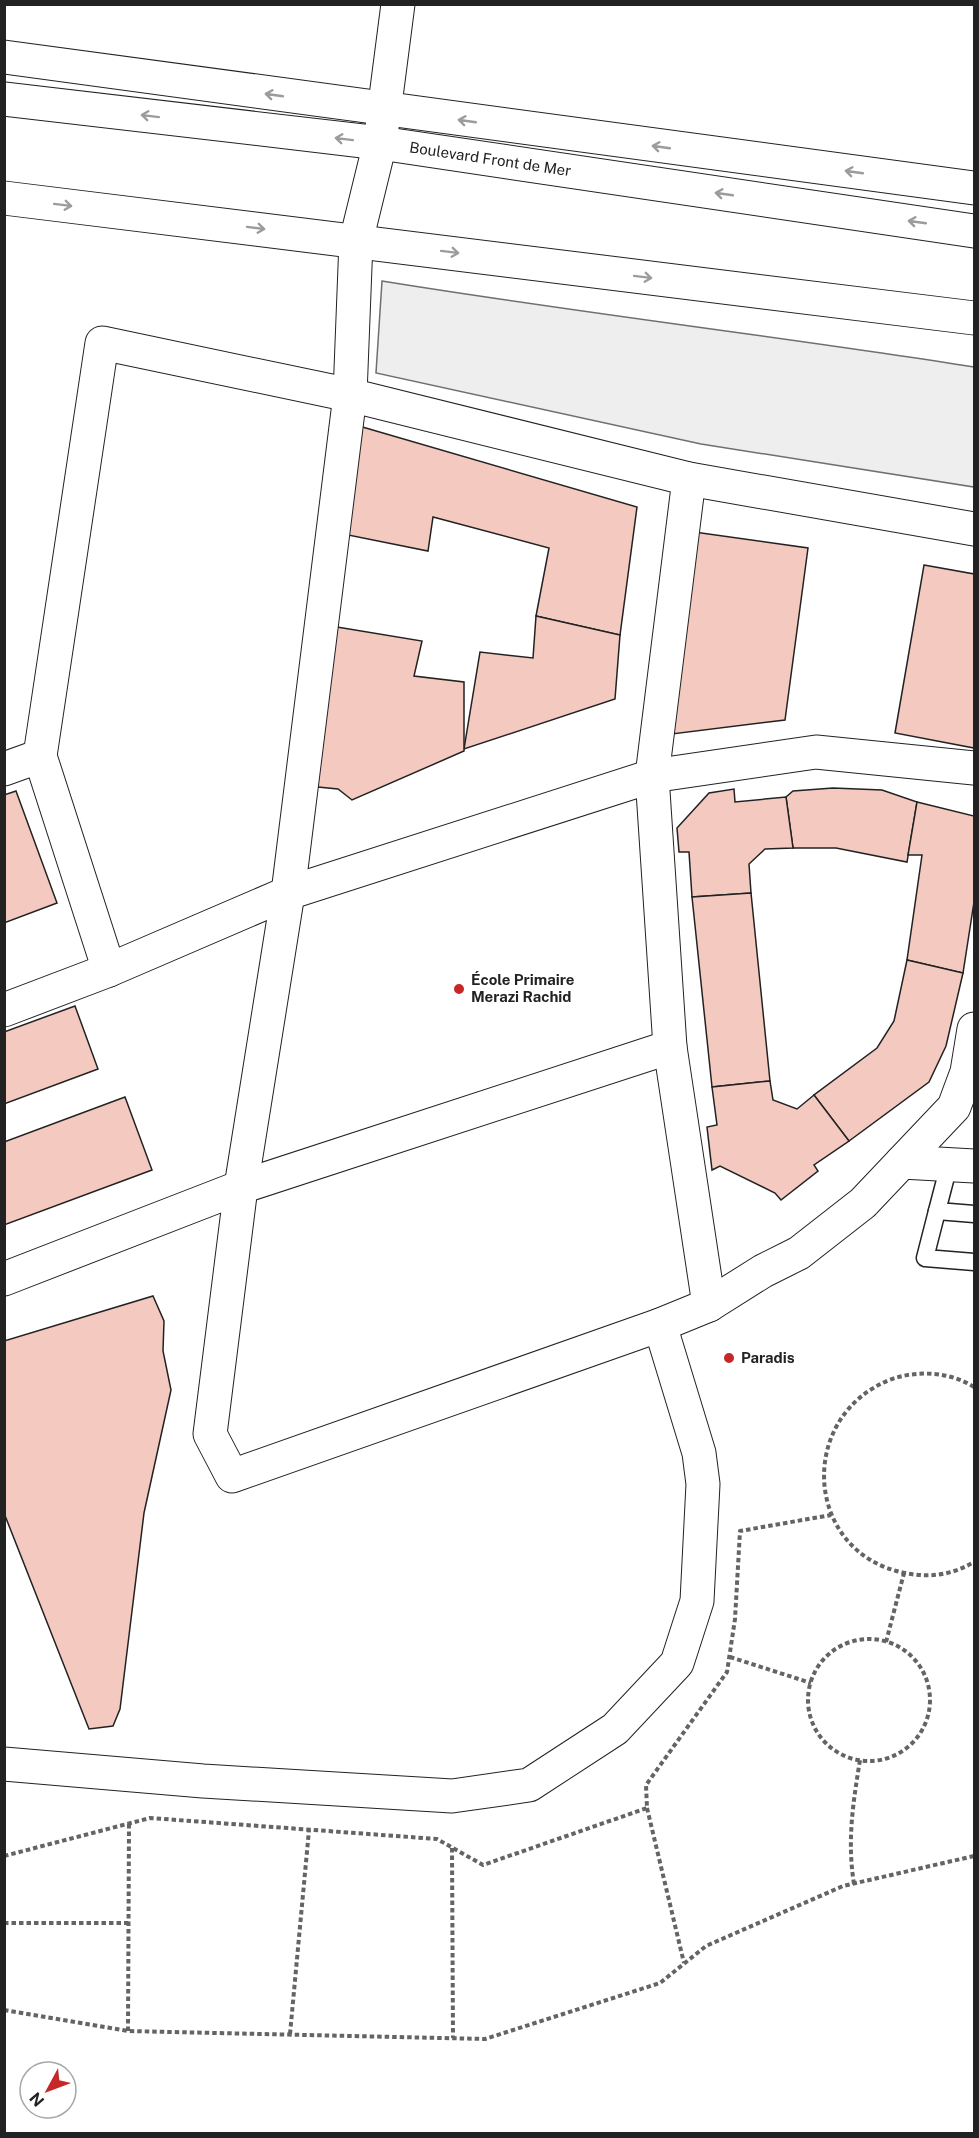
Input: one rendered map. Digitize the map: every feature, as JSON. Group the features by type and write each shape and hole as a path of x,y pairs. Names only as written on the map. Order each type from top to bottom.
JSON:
{"street":[{"path":"398,4 380,143 356,241 350,395 288,893 241,1187 210,1434 232,1476 660,1325 709,1305 763,1271 799,1253 863,1203 954,1107 971,1072 975,1029"},
{"path":"4,57 975,188"},
{"name":"Boulevard Front de Mer","path":"4,99 380,143 975,231"},
{"path":"4,198 975,318"},
{"path":"109,970 40,756 102,343 350,395 688,478 975,529"},
{"path":"688,478 652,776 670,1047 709,1305"},
{"path":"4,1010 109,970 288,893 652,776 816,752 975,768"},
{"path":"4,769 40,756"},
{"path":"4,1279 241,1187 670,1047"},
{"path":"902,1162 962,1165"},
{"path":"4,1764 203,1781 452,1796 529,1785 615,1729 677,1663 698,1601 704,1484 699,1453 660,1325"}],"lane":[{"path":"962,1165 937,1211 925,1258 975,1263"},
{"path":"937,1211 975,1214"}],"path":[{"path":"975,1387 936,1373 904,1375 874,1386 849,1406 832,1433 823,1463 825,1495 831,1515 859,1552 889,1570 923,1577 958,1571 975,1562"},
{"path":"886,1642 904,1573"},
{"path":"867,1639 886,1642 905,1650 920,1666 929,1685 930,1707 925,1726 913,1744 896,1756 875,1761 860,1760 835,1751 821,1738 810,1711 811,1683 819,1666 840,1647 867,1639"},
{"path":"730,1657 811,1683"},
{"path":"854,1884 849,1854 850,1820 860,1760"},
{"path":"647,1808 684,1964"},
{"path":"128,2031 129,1824"},
{"path":"290,2034 309,1830"},
{"path":"452,1848 453,2038"},
{"path":"4,2010 128,2031 485,2039 660,1983 706,1946 843,1886 975,1856"},
{"path":"4,1923 129,1923"}],"shaded area":[{"path":"382,281 974,367 974,487 701,444 376,373"}],"building":[{"path":"359,426 637,507 620,635 536,616 549,548 433,517 428,551 343,534"},
{"path":"687,531 808,548 785,720 664,735"},
{"path":"924,565 974,574 974,748 895,733"},
{"path":"536,616 620,635 615,699 464,749 480,652 533,658"},
{"path":"337,627 422,641 414,676 464,682 464,751 352,800 338,789 308,786"},
{"path":"833,788 882,790 917,802 907,862 836,848 793,848 786,797 793,791"},
{"path":"734,789 735,802 786,797 793,848 765,849 749,864 751,893 692,897 689,852 679,852 677,828 709,793"},
{"path":"16,791 57,903 4,923 4,795"},
{"path":"917,802 974,816 974,902 963,973 907,960 922,855 908,855"},
{"path":"751,893 770,1081 712,1087 692,897"},
{"path":"907,960 963,973 946,1046 929,1082 849,1141 814,1095 877,1048 894,1021"},
{"path":"75,1006 98,1069 4,1104 4,1032"},
{"path":"770,1081 773,1100 797,1109 814,1095 849,1141 814,1165 818,1171 781,1200 775,1193 720,1166 712,1170 707,1127 717,1125 712,1087"},
{"path":"125,1097 152,1170 4,1225 4,1142"},
{"path":"153,1296 164,1321 163,1351 171,1390 144,1513 120,1709 113,1726 89,1729 4,1513 4,1341"}],"place":[{"name":"École Primaire Merazi Rachid","path":"459,989"},
{"name":"Paradis","path":"729,1358"}]}
